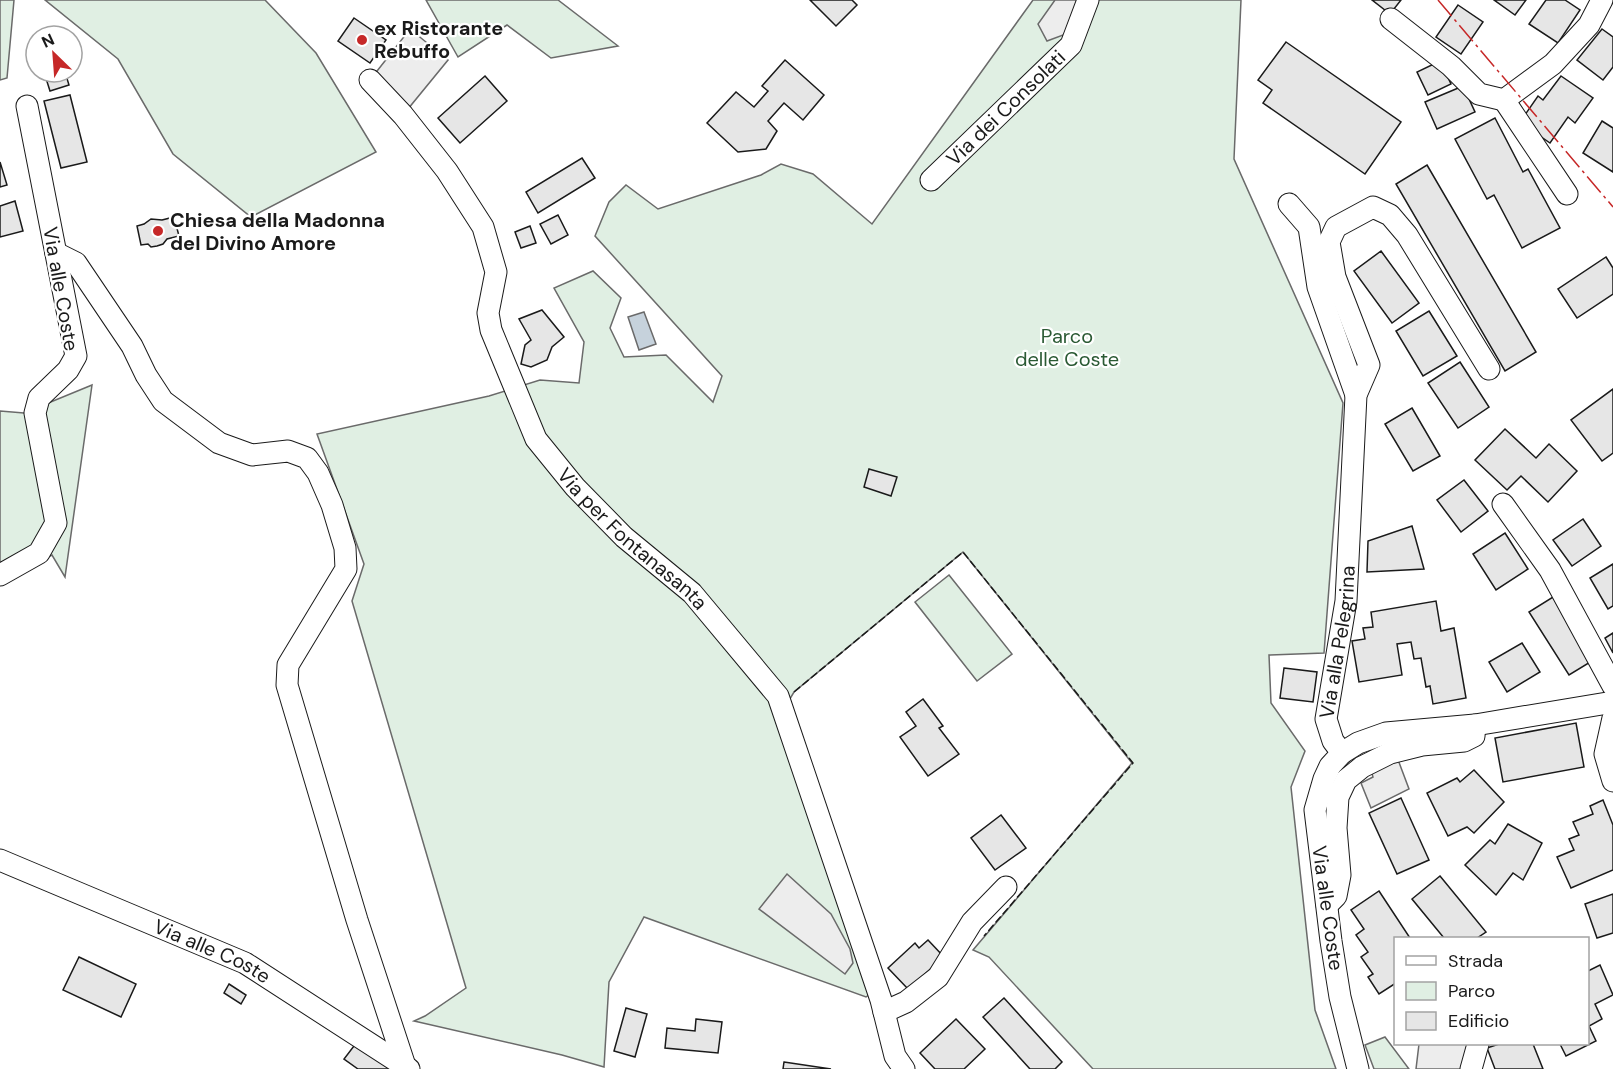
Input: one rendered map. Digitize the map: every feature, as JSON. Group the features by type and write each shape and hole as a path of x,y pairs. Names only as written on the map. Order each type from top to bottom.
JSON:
{"street":[{"name":"Via dei Consolati","path":"931,180 1071,45 1088,0"},
{"path":"1504,99 1553,63 1589,25 1602,0"},
{"path":"1391,19 1451,66 1479,94 1504,99 1567,194"},
{"name":"Via per Fontanasanta","path":"370,80 403,115 447,171 483,227 496,272 488,313 491,330 536,439 575,487 624,537 692,593 778,696 884,1012 895,1056 904,1069"},
{"name":"Via alle Coste","path":"0,575 39,553 56,523 35,421 39,398 68,370 76,356 27,106"},
{"name":"Via alla Pelegrina","path":"1289,204 1309,227 1318,287 1356,395"},
{"name":"Via alla Pelegrina","path":"1490,369 1407,235 1390,215 1373,207 1336,226 1329,242 1335,278 1369,365 1356,395 1346,601 1326,719 1333,741 1342,753 1358,743 1386,733 1475,725 1613,702"},
{"path":"56,254 76,263 132,346 146,375 163,401 219,443 252,455 288,452 307,458 318,473 345,548 346,568 288,665 287,685 357,920 407,1067"},
{"path":"1503,504 1550,570 1613,686"},
{"path":"1613,718 1605,754 1613,781"},
{"path":"1326,906 1336,896 1340,875 1336,828 1338,797 1346,780 1362,766 1390,753 1422,745 1464,741 1474,736 1475,725"},
{"name":"Via alle Coste","path":"1342,753 1330,766 1323,779 1314,810 1326,906 1341,997 1358,1069"},
{"name":"Via alle Coste","path":"0,860 244,963 407,1067"},
{"path":"884,1012 906,1002 938,977 972,922 1005,887"},
{"path":"1471,1069 1478,1045"}],"green space":[{"path":"0,0 14,0 7,78 0,80"},
{"path":"45,0 265,0 316,53 376,152 251,217 173,154 118,59 84,32 84,24 75,24"},
{"path":"426,0 558,0 618,46 551,58 507,25 458,57"},
{"name":"Parco delle Coste","path":"1033,0 1241,0 1234,159 1343,403 1324,653 1269,655 1271,703 1305,751 1291,787 1315,1010 1336,1069 1093,1069 989,957 973,950 1132,763 963,552 794,692 776,722 874,991 866,997 644,917 609,982 604,1067 414,1021 466,988 352,601 364,564 317,434 489,396 540,380 579,383 584,342 554,288 593,271 621,298 610,328 624,357 666,355 713,402 722,376 595,236 609,202 626,185 658,209 761,175 781,164 813,174 872,224"},
{"path":"92,385 65,577 52,555 0,582 0,411 24,413"},
{"path":"949,575 1012,654 977,681 915,602"},
{"path":"1385,1037 1409,1069 1374,1069 1365,1045"}],"shaded area":[{"path":"1055,0 1084,0 1066,34 1047,41 1038,24"},
{"path":"410,29 448,60 403,115 370,80"},
{"path":"644,312 656,344 639,350 628,317"},
{"path":"1397,757 1409,789 1371,808 1361,783 1373,777 1371,770"},
{"path":"787,874 831,914 850,949 853,963 845,974 759,909"},
{"path":"1419,1045 1472,1045 1465,1069 1416,1069"}],"building":[{"path":"810,0 852,0 857,5 836,26"},
{"path":"1372,0 1401,0 1390,14"},
{"path":"1494,0 1526,0 1515,15"},
{"path":"1546,0 1565,0 1580,10 1558,43 1529,24"},
{"path":"1458,5 1483,22 1461,54 1436,37"},
{"name":"ex Ristorante Rebuffo","path":"354,18 386,40 370,63 338,41"},
{"path":"1602,29 1613,37 1613,67 1603,80 1577,60"},
{"path":"1286,42 1401,122 1365,174 1263,103 1272,90 1258,80"},
{"path":"785,60 824,95 803,120 784,103 768,121 777,131 766,149 738,152 707,123 736,92 754,107 768,91 762,86"},
{"path":"1440,61 1451,84 1428,95 1417,72"},
{"path":"485,76 507,101 460,143 438,118"},
{"path":"1561,76 1593,98 1575,123 1568,117 1550,143 1520,122 1538,96 1543,100"},
{"path":"48,84 69,84 69,85 50,91"},
{"path":"1463,86 1475,112 1437,129 1425,102"},
{"path":"70,95 87,162 61,168 44,101"},
{"path":"1495,118 1523,172 1528,169 1560,228 1522,248 1494,195 1487,199 1455,139"},
{"path":"1602,121 1613,128 1613,172 1583,153"},
{"path":"582,158 595,178 538,213 526,192"},
{"path":"0,162 7,185 0,187"},
{"path":"1427,165 1536,352 1505,371 1396,184"},
{"path":"15,201 23,231 0,237 0,206"},
{"path":"558,215 568,235 551,244 540,224"},
{"name":"Chiesa della Madonna del Divino Amore","path":"174,217 179,236 167,239 163,244 157,246 141,245 137,226 151,219 162,220"},
{"path":"530,226 536,243 521,248 515,232"},
{"path":"1381,251 1419,303 1392,323 1354,271"},
{"path":"1606,257 1613,268 1613,294 1577,318 1558,289"},
{"path":"542,310 564,337 552,347 547,360 531,367 521,364 525,345 531,340 519,319"},
{"path":"1429,311 1457,356 1423,376 1396,331"},
{"path":"1460,362 1489,407 1458,428 1428,383"},
{"path":"1613,389 1613,453 1602,461 1571,420"},
{"path":"1412,408 1440,456 1413,471 1385,424"},
{"path":"1505,429 1536,458 1549,444 1577,471 1548,502 1521,476 1507,490 1475,460"},
{"path":"869,469 897,477 891,496 864,487"},
{"path":"1464,480 1488,511 1461,532 1437,500"},
{"path":"1583,519 1601,546 1572,566 1553,540"},
{"path":"1412,526 1424,569 1367,572 1368,541"},
{"path":"1505,533 1528,569 1496,590 1473,554"},
{"path":"1613,564 1613,606 1608,609 1590,578"},
{"path":"1553,597 1592,661 1569,675 1529,612"},
{"path":"1436,601 1441,631 1454,628 1466,698 1433,704 1430,686 1426,687 1421,658 1414,659 1411,642 1397,644 1402,675 1359,682 1352,641 1365,639 1363,628 1373,627 1371,612"},
{"path":"1613,633 1613,653 1605,638"},
{"path":"1522,643 1540,672 1507,692 1489,662"},
{"path":"1284,668 1317,672 1313,702 1280,698"},
{"path":"923,699 943,726 939,728 959,754 928,776 900,737 916,726 906,712"},
{"path":"1576,723 1584,767 1503,782 1495,738"},
{"path":"1474,770 1504,802 1474,833 1467,827 1448,836 1427,793 1457,778 1460,782"},
{"path":"1401,798 1429,860 1397,874 1369,813"},
{"path":"1603,800 1613,825 1613,870 1571,888 1557,857 1574,850 1569,839 1579,835 1573,822 1593,814 1590,806"},
{"path":"1001,815 1026,848 995,870 971,838"},
{"path":"1508,824 1542,843 1523,880 1513,873 1496,895 1465,865 1490,840 1495,844"},
{"path":"1440,876 1486,932 1478,937 1443,937 1412,899"},
{"path":"1379,891 1409,937 1394,937 1394,984 1379,994 1368,977 1373,974 1361,957 1368,952 1356,935 1364,929 1351,910"},
{"path":"1613,894 1613,933 1597,938 1585,904"},
{"path":"928,940 944,957 908,989 888,968 915,943 919,948"},
{"path":"79,957 136,984 121,1017 63,990"},
{"path":"1600,965 1613,995 1595,1004 1602,1019 1589,1026 1589,970"},
{"path":"229,984 246,995 241,1004 224,993"},
{"path":"1004,998 1062,1062 1055,1069 1030,1069 983,1017"},
{"path":"626,1008 647,1014 635,1057 614,1051"},
{"path":"696,1019 722,1022 718,1053 665,1048 667,1028 695,1031"},
{"path":"956,1019 985,1049 964,1069 935,1069 920,1053"},
{"path":"1589,1026 1596,1041 1589,1044"},
{"path":"357,1042 394,1069 358,1069 344,1059"},
{"path":"1496,1045 1533,1045 1543,1069 1495,1069 1487,1048"},
{"path":"1560,1045 1588,1045 1566,1056"},
{"path":"784,1062 831,1069 783,1069"}],"fence":[{"path":"794,692 963,552 1133,763 984,936"}],"power":[{"path":"1438,0 1613,207"}],"place":[{"name":"ex Ristorante Rebuffo","path":"362,40"},
{"name":"Chiesa della Madonna del Divino Amore","path":"158,231"}]}
